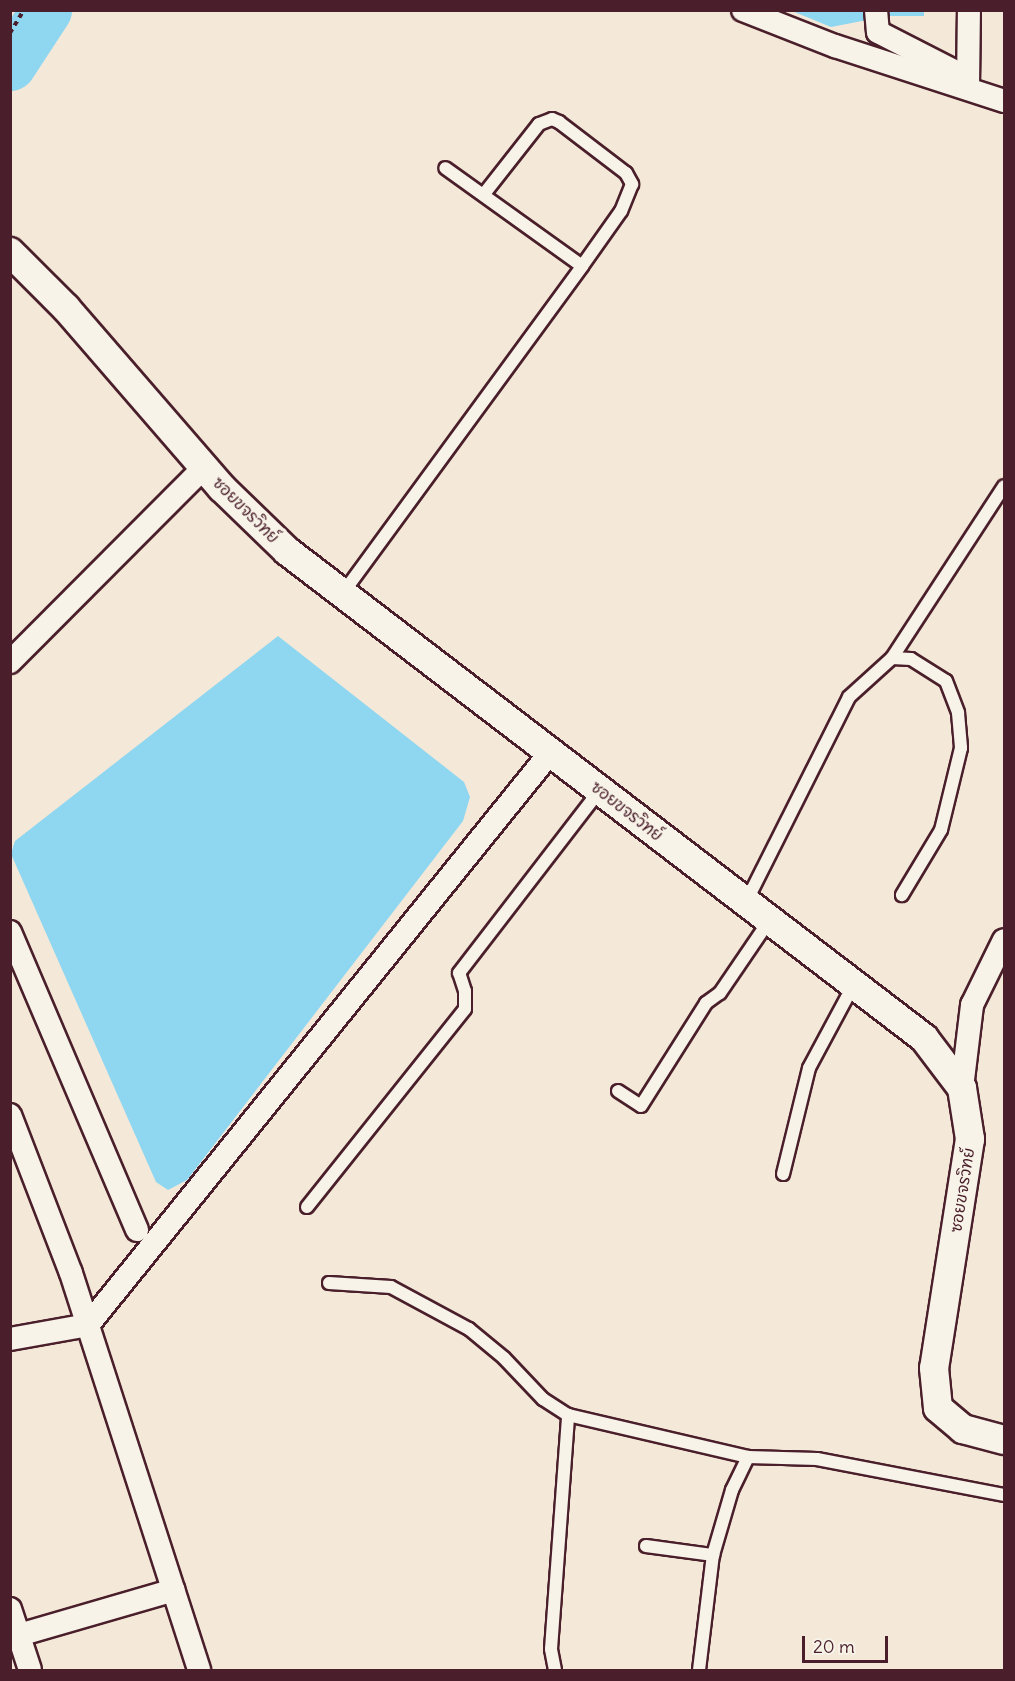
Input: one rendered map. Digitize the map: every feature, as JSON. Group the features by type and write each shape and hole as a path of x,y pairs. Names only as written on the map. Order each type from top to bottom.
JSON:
{"street":[{"path":"743,10 835,46 968,82"},
{"path":"876,10 878,32 1005,101"},
{"path":"968,82 969,10"},
{"name":"ซอยขจรวิทย์","path":"10,252 66,308 204,467 287,551 341,595 924,1038 962,1088 970,1139 934,1368 938,1408 963,1429 1005,1440"},
{"path":"10,662 204,467"},
{"path":"10,1339 88,1325 550,753"},
{"path":"10,932 137,1230"},
{"path":"962,1088 972,1005 1005,940"},
{"path":"10,1115 88,1325 199,1671"},
{"path":"19,1635 174,1590"},
{"path":"10,1609 30,1671"}],"lane":[{"path":"341,595 621,211 632,184 626,173 552,119 539,124 484,194"},
{"path":"445,168 582,266"},
{"path":"746,903 849,697 892,658 1005,486"},
{"path":"892,658 911,659 946,681 958,712 961,748 941,830 902,895"},
{"path":"307,1207 465,1009 465,991 459,973 600,790"},
{"path":"618,1091 641,1106 706,1003 720,993 769,921"},
{"path":"783,1174 809,1068 854,984"},
{"path":"329,1283 391,1287 469,1329 504,1358 543,1399 568,1415 748,1457 817,1459 1005,1495"},
{"path":"555,1671 550,1649 568,1415"},
{"path":"699,1671 713,1556 732,1490 748,1457"},
{"path":"646,1546 713,1556"}],"path":[{"path":"10,33 24,10"}],"water":[{"path":"924,10 924,16 888,16 831,27 792,11"},
{"path":"278,636 464,782 470,797 463,821 187,1180 168,1190 156,1182 11,854 15,841"}],"waterway":[{"path":"10,65 46,10"}]}
